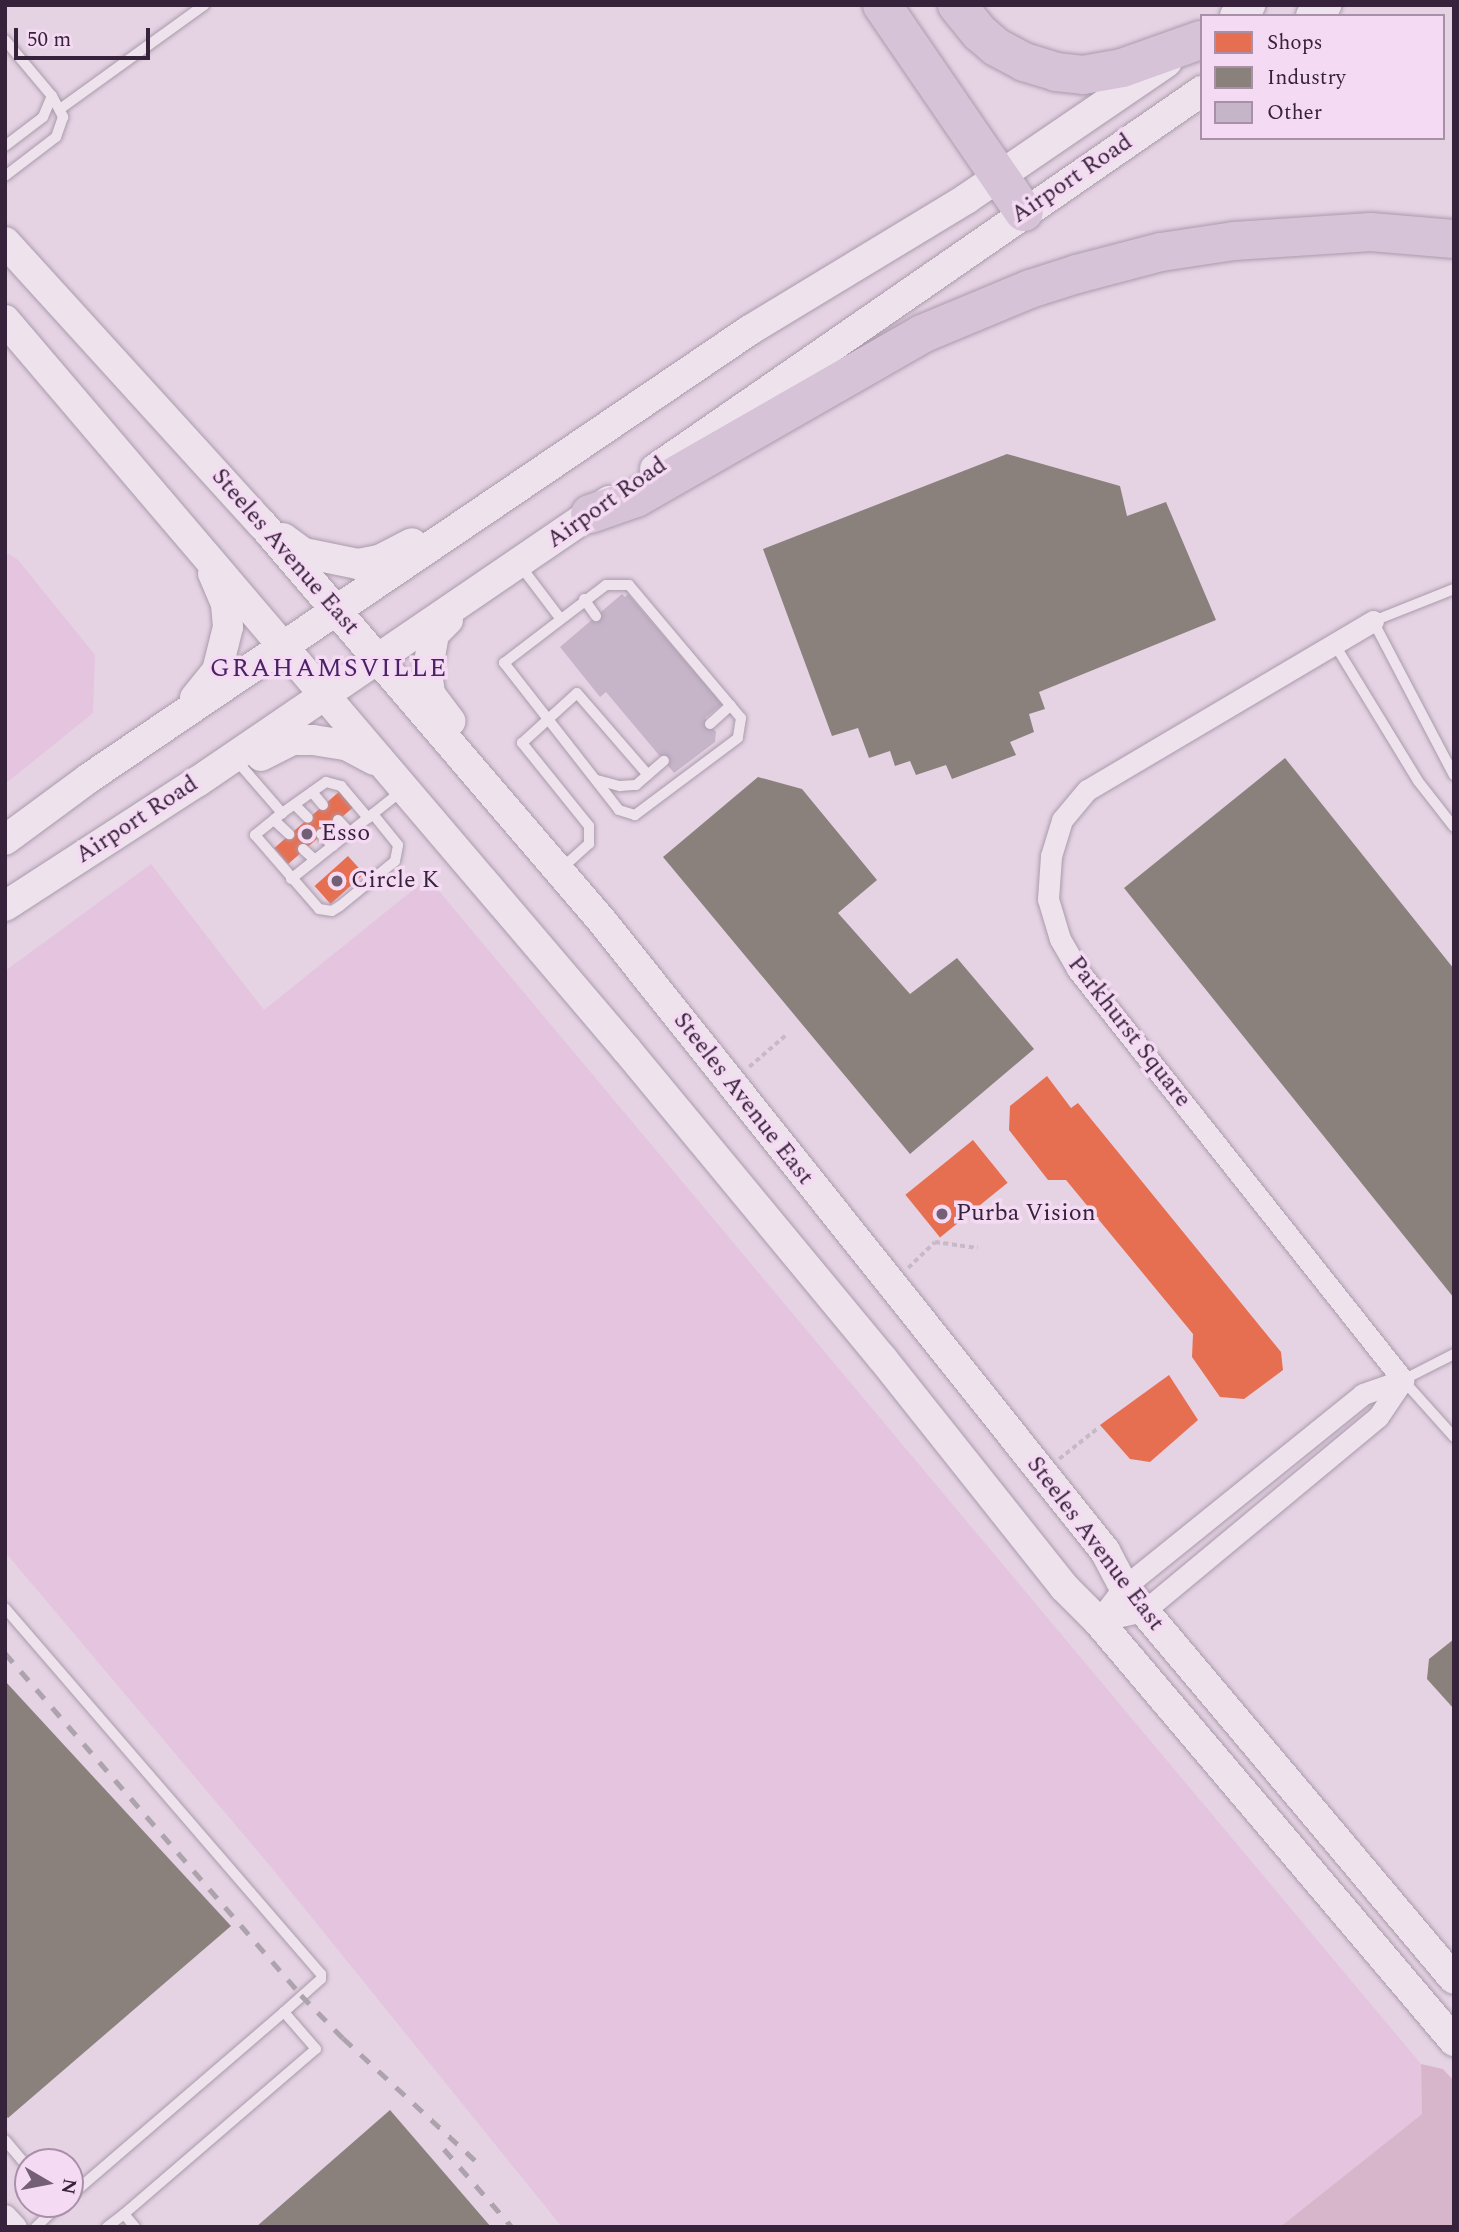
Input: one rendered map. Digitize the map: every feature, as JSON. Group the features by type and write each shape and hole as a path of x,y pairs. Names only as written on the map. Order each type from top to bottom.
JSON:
{"highway":[{"path":"882,5 1024,212"},
{"path":"957,5 980,33 996,47 1034,66 1067,74 1083,75 1122,68 1200,39"},
{"path":"590,514 636,498 922,334 1042,285 1161,252 1234,241 1371,232 1454,239"}],"main road":[{"name":"Airport Road","path":"5,840 169,725 750,330 1000,176 1200,40"},
{"name":"Airport Road","path":"5,906 197,782 477,593 1200,91"},
{"name":"Steeles Avenue East","path":"5,243 262,524 559,871 1105,1551 1124,1587 1454,1979"},
{"name":"Steeles Avenue East","path":"5,320 716,1156 1064,1587 1098,1622 1454,2041"},
{"path":"262,524 304,553 358,564 379,560 398,552 473,501 505,496"},
{"path":"169,725 211,682 222,658 228,627 226,604 203,552"},
{"path":"471,769 467,742 430,694 427,672 434,635 477,593"},
{"path":"197,782 230,777 280,744 293,740 346,745 399,781"}],"street":[{"name":"Parkhurst Square","path":"1373,621 1087,790 1062,820 1051,856 1048,899 1060,939 1077,969 1403,1380"},
{"path":"1098,1622 1124,1587 1363,1394 1403,1380"},
{"path":"1098,1622 1144,1611 1378,1417 1403,1380"},
{"path":"5,2215 16,2227"}],"lane":[{"path":"60,109 204,5"},
{"path":"5,40 52,96 60,109 62,124 56,137 5,176"},
{"path":"5,146 43,117 52,96"},
{"path":"519,564 560,618"},
{"path":"629,584 741,718 738,738 635,814 619,810 504,663 584,599 606,585 629,584"},
{"path":"1454,589 1373,621 1454,775"},
{"path":"584,599 596,616"},
{"path":"1335,645 1418,781 1454,827"},
{"path":"559,871 589,844 589,826 522,743 577,693 648,775"},
{"path":"709,724 731,705"},
{"path":"597,780 620,786 636,785 664,761"},
{"path":"243,768 289,834"},
{"path":"291,879 371,816 399,781"},
{"path":"326,782 341,786 394,837 399,853 395,861 340,906 332,911 319,909 255,835 295,805 326,782"},
{"path":"312,792 323,805"},
{"path":"295,805 307,818"},
{"path":"338,820 350,832"},
{"path":"321,834 333,846"},
{"path":"303,849 315,860"},
{"path":"1453,1435 1403,1380 1454,1354"},
{"path":"5,1608 318,1967 321,1979 84,2184"},
{"path":"107,2227 316,2049 284,2012"},
{"path":"124,2214 135,2227"}],"path":[{"path":"743,1072 787,1034"},
{"path":"908,1268 935,1242 978,1248"},
{"path":"1054,1464 1098,1428"}],"shaded area":[{"path":"5,552 18,560 95,655 93,713 5,784"},
{"path":"151,864 264,1010 428,878 1421,2064 1422,2114 1280,2227 562,2227 271,1867 5,1552 5,971"},
{"path":"1421,2064 1443,2069 1454,2081 1454,2224 1450,2227 1280,2227 1422,2114"}],"building: Shops":[{"path":"340,791 354,807 288,864 274,848"},
{"path":"348,856 364,874 331,904 315,886"},
{"path":"1047,1076 1071,1108 1078,1103 1281,1352 1283,1370 1244,1399 1220,1397 1192,1357 1193,1334 1066,1180 1048,1180 1009,1130 1010,1106"},
{"path":"973,1140 1008,1183 940,1237 905,1195"},
{"path":"1169,1375 1198,1420 1150,1462 1130,1459 1100,1425"}],"building: Industry":[{"path":"1007,454 1120,486 1127,516 1166,502 1216,620 1039,692 1045,709 1029,714 1034,732 1010,742 1016,755 952,779 946,765 916,775 910,761 895,766 890,751 869,758 858,728 832,736 763,549"},
{"path":"1285,758 1454,969 1454,1298 1124,888"},
{"path":"758,777 802,789 877,880 838,913 910,994 957,958 1034,1049 910,1154 663,857"},
{"path":"1454,1639 1454,1709 1427,1679 1429,1659"},
{"path":"5,1681 231,1926 8,2118 5,2115"},
{"path":"390,2110 491,2227 256,2227"}],"building: Other":[{"path":"622,594 625,597 628,594 722,704 705,718 716,732 715,742 674,773 606,692 600,697 560,647"}],"railway":[{"path":"5,1653 301,1995 343,2038 477,2162"},
{"path":"444,2149 512,2227"}],"place":[{"name":"Esso","path":"307,834"},
{"name":"Circle K","path":"337,881"},
{"name":"Purba Vision","path":"942,1214"}],"district":[{"name":"GRAHAMSVILLE","path":"329,669"}]}
